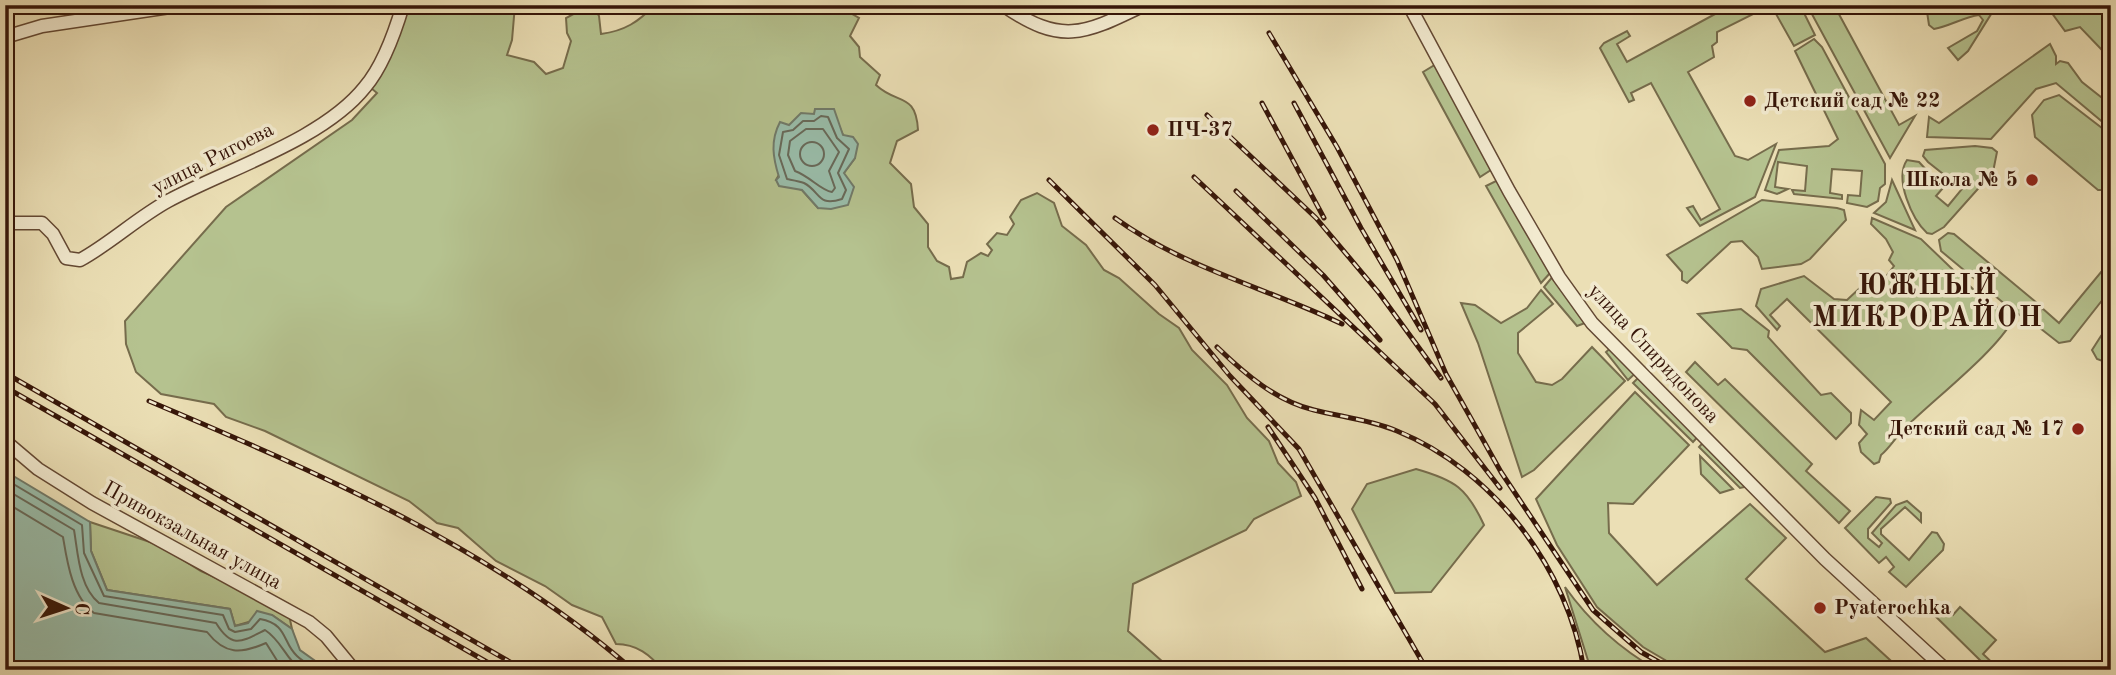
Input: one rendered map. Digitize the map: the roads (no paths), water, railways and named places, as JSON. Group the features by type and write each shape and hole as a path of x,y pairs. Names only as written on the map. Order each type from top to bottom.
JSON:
{"street":[{"path":"6,35 42,26 183,5"},
{"name":"улица Ригоева","path":"5,223 42,223 53,234 66,258 80,260 167,202 292,141 329,118 365,88 377,69 403,5"},
{"path":"1003,5 1042,29 1058,32 1083,31 1144,5"},
{"name":"улица Спиридонова","path":"1409,5 1509,191 1559,277 1592,323 1825,559 1946,670"},
{"name":"Привокзальная улица","path":"5,441 38,469 92,503 309,622 327,636 354,670"}],"water":[{"path":"815,109 834,109 843,135 853,137 858,144 855,158 844,173 854,187 848,205 831,209 818,208 802,190 779,186 776,180 779,177 774,143 780,122 789,125 801,113 814,114"},
{"path":"5,471 90,522 91,551 107,590 230,609 235,626 248,623 257,611 272,615 292,629 300,650 328,670 5,670"}],"railway":[{"path":"1269,33 1337,147 1397,260 1446,374 1501,472 1593,610 1641,652 1673,670"},
{"path":"1262,103 1324,218"},
{"path":"1294,103 1361,228 1421,330"},
{"path":"1207,115 1316,218 1379,293 1441,378"},
{"path":"1194,177 1435,404 1500,488"},
{"path":"1049,180 1155,285 1230,376 1299,449 1427,670"},
{"path":"1236,191 1323,275 1380,340"},
{"path":"1115,218 1169,251 1342,324"},
{"path":"1217,347 1250,376 1287,400 1314,410 1387,427 1432,448 1464,470 1494,497 1520,527 1543,560 1562,595 1584,670"},
{"path":"5,373 524,670"},
{"path":"5,387 501,670"},
{"path":"149,401 277,456 463,550 579,626 633,670"},
{"path":"1268,427 1315,498 1362,589"}],"place":[{"name":"Детский сад № 22","path":"1750,101"},
{"name":"ПЧ-37","path":"1153,130"},
{"name":"Школа № 5","path":"2032,180"},
{"name":"Детский сад № 17","path":"2078,429"},
{"name":"Pyaterochka","path":"1820,608"}],"district":[{"name":"ЮЖНЫЙ МИКРОРАЙОН","path":"1928,303"}]}
